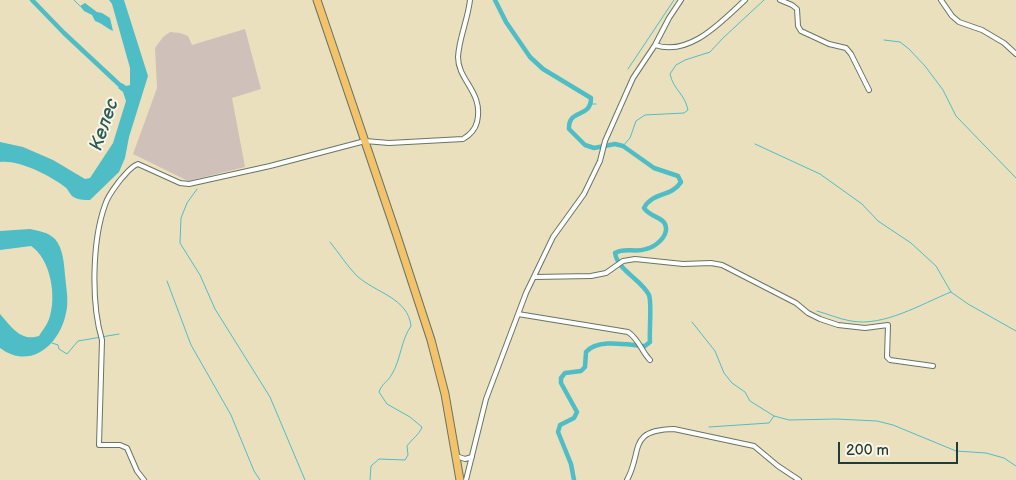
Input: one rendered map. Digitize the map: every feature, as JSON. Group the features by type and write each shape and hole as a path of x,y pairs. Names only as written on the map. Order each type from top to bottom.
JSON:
{"highway":[{"path":"317,0 366,141 431,340 444,394 460,480"}],"street":[{"path":"144,480 137,471 127,448 120,445 99,444 102,340 97,324 95,276 98,226 105,204 113,189 132,166 138,164 180,183 189,184 270,166 366,141 389,143 463,139 470,135 476,126 479,114 478,102 459,66 458,56 470,0"},
{"path":"466,480 486,399 534,277 553,237 584,194 600,161 605,141 633,78 681,0"},
{"path":"655,45 665,48 686,45 713,29 746,0"},
{"path":"780,0 797,9 798,26 801,31 828,44 846,48 851,54 869,90"},
{"path":"941,0 952,16 959,22 982,30 1004,43 1016,54"},
{"path":"534,277 591,276 606,273 623,261 635,259 683,264 711,263 722,265 796,303 820,319 838,325 865,328 888,325 887,357 890,360 932,366"},
{"path":"518,314 628,332 634,336 643,353 650,360"},
{"path":"627,480 639,442 644,435 660,429 674,429 754,446 799,480"},
{"path":"456,456 465,459 472,457"}],"shaded area":[{"path":"245,29 261,89 232,98 245,167 188,181 133,154 157,88 155,48 163,37 170,32 180,33 188,36 192,45"}],"water":[{"name":"Келес","path":"109,0 124,0 148,76 129,137 125,158 119,172 90,200 81,200 72,196 65,187 42,173 16,163 0,162 0,142 23,147 53,160 85,179 90,178 113,143 126,101 123,92 118,88 122,83 126,86 130,85 130,68 112,4"},
{"path":"85,3 97,12 110,18 113,31 95,21 92,15 84,11 80,6"},
{"path":"30,229 49,235 55,239 60,247 64,261 67,304 63,324 51,344 42,351 23,357 11,354 0,348 0,314 21,335 26,337 39,336 48,321 51,310 52,290 48,269 38,252 31,246 0,250 0,231"}],"waterway":[{"path":"32,0 124,89"},
{"path":"74,0 80,6"},
{"path":"495,0 506,22 530,57 543,69 591,98 587,109 572,118 569,129 585,145 594,148 615,144 623,146 654,168 678,176 681,182 673,190 652,199 644,208 665,224 664,237 646,249 623,250 615,253 620,265 641,284 649,295 650,342 645,346 614,343 598,345 586,352 585,367 581,371 565,373 561,378 561,383 577,412 574,418 560,425 558,432 571,464 574,480"},
{"path":"628,69 674,0"},
{"path":"623,146 630,138 636,121 645,115 684,113 688,110 670,74 676,65 710,52 764,0"},
{"path":"884,40 900,42 909,49 943,90 956,116 1016,178"},
{"path":"591,104 596,104"},
{"path":"755,144 820,174 862,204 878,221 911,243 936,266 951,292 968,304 1016,331"},
{"path":"197,189 187,203 181,218 180,243 200,275 215,309 270,397 305,480"},
{"path":"330,242 357,276 398,302 409,317 411,326 405,337 395,368 379,392 387,404 410,417 422,427 407,446 408,455 405,460 379,459 371,466 370,480"},
{"path":"167,281 191,345 231,415 254,471 260,480"},
{"path":"817,311 851,321 876,321 902,313 951,292"},
{"path":"692,322 715,351 724,373 732,383 745,392 750,401 774,416 789,420 836,419 877,421 893,425 956,451 986,453 1004,458 1016,466"},
{"path":"52,343 58,345 59,349 67,354 78,341 119,334"},
{"path":"709,427 769,423 774,416"}]}
